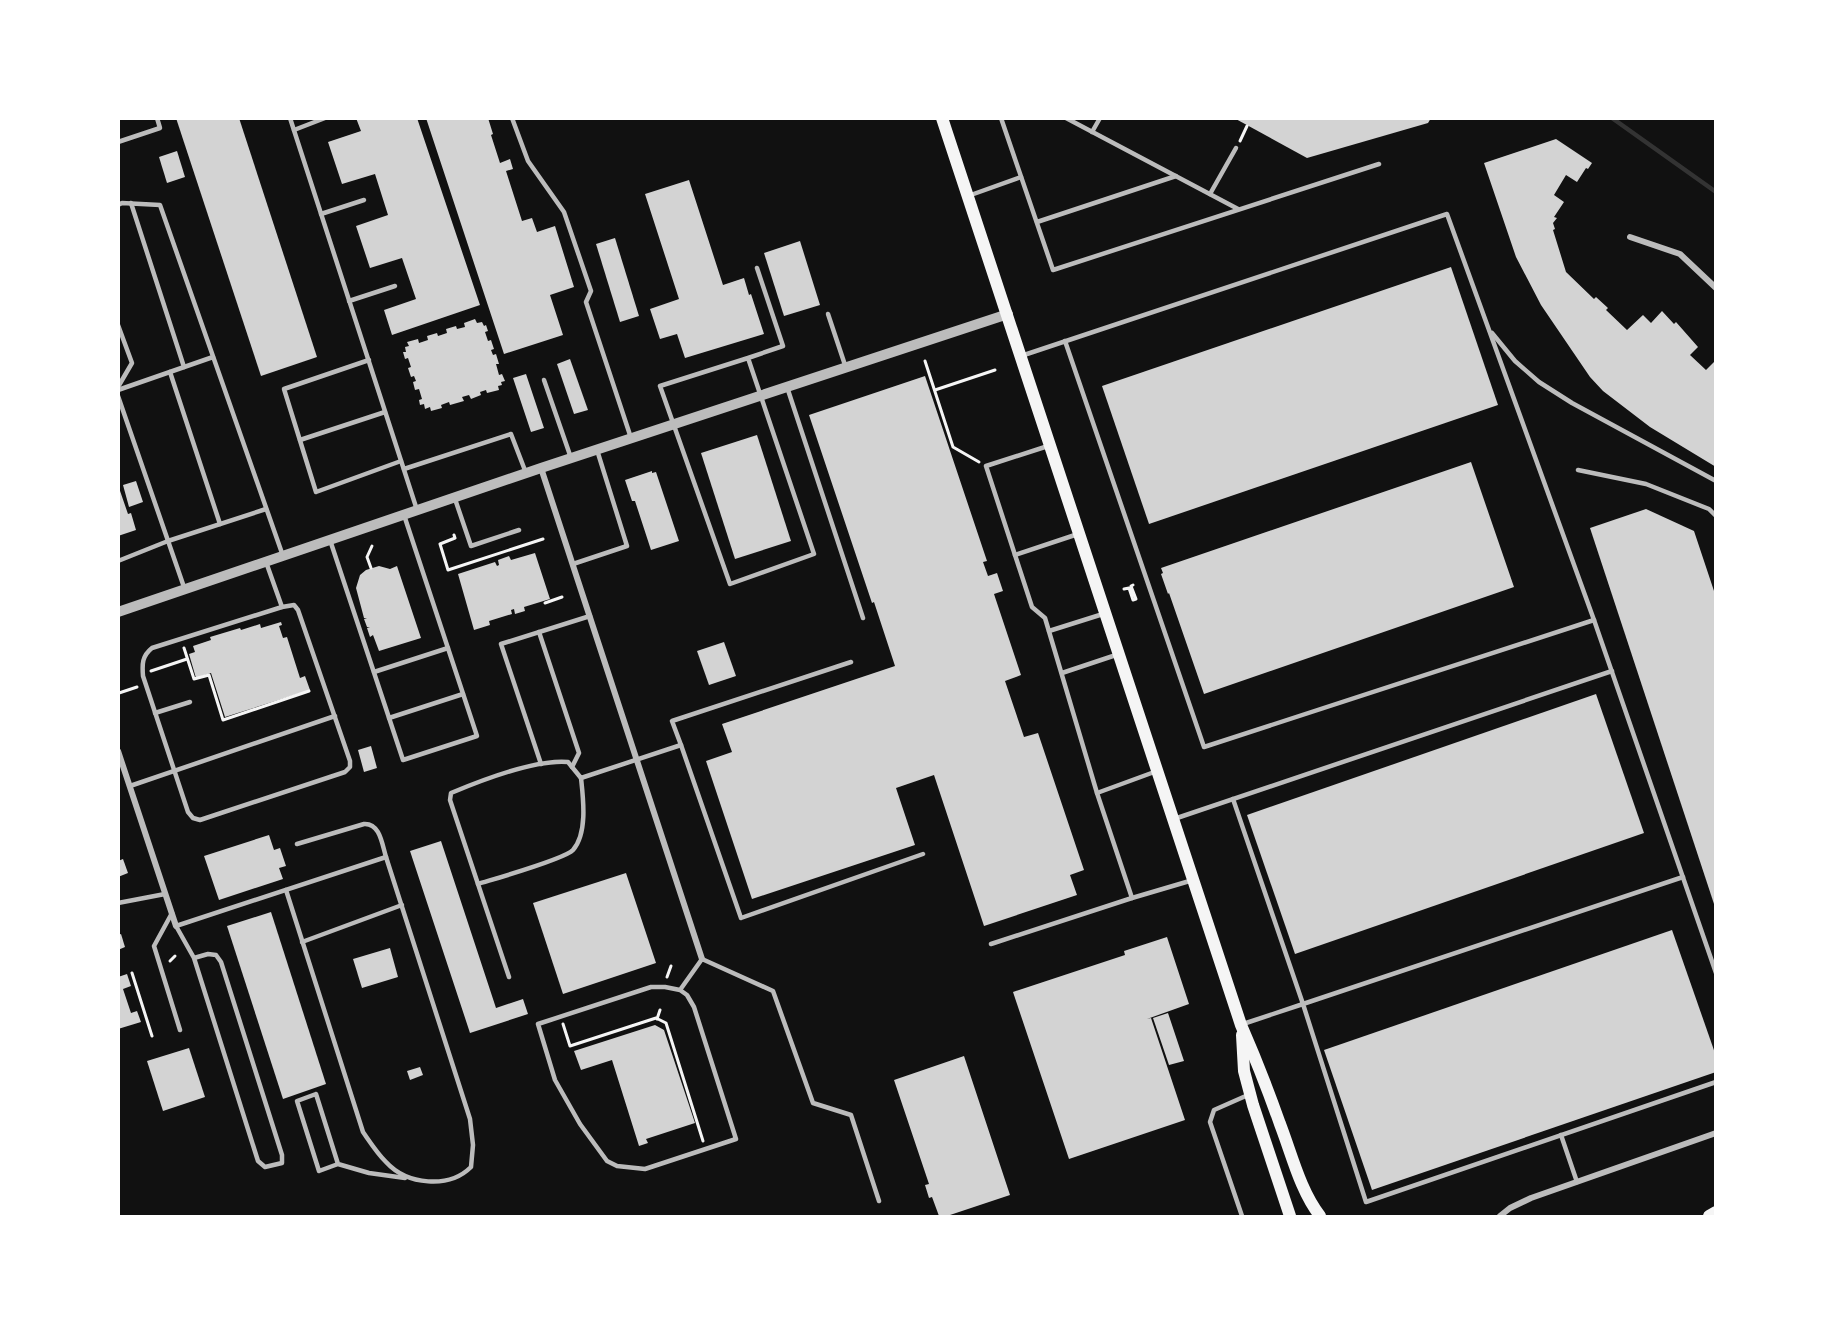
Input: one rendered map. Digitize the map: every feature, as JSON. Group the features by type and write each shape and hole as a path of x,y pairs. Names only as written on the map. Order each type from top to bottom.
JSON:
{"main road":[{"path":"942,118 1242,1025 1268,1088 1299,1177 1311,1204 1320,1216"},
{"path":"1242,1025 1244,1071 1290,1216"},
{"path":"1251,1094 1268,1088"},
{"path":"1709,1216 1716,1212"}],"street":[{"path":"1630,237 1680,254 1716,288"},
{"path":"118,612 526,473 1008,314"},
{"path":"542,468 702,959"},
{"path":"118,751 176,926"},
{"path":"1500,1216 1510,1208 1531,1198 1716,1133"}],"lane":[{"path":"118,142 160,128 157,118"},
{"path":"290,118 417,510"},
{"path":"294,130 325,118"},
{"path":"512,118 528,161 564,212 591,291 586,302 631,438"},
{"path":"1001,118 1053,270 1378,164"},
{"path":"1066,118 1238,209"},
{"path":"1092,132 1100,118"},
{"path":"1210,194 1236,148"},
{"path":"1036,222 1176,176"},
{"path":"968,196 1021,177"},
{"path":"321,214 364,200"},
{"path":"118,205 122,203 160,205 283,556"},
{"path":"131,203 184,367"},
{"path":"1021,356 1447,214 1594,620 1716,973"},
{"path":"748,358 814,554 730,584 660,386 783,346 757,268"},
{"path":"349,301 395,286"},
{"path":"828,314 846,368"},
{"path":"118,325 132,363 118,389"},
{"path":"1489,329 1515,361 1539,382 1572,403 1716,481"},
{"path":"1065,341 1204,747 1594,620"},
{"path":"118,389 213,357"},
{"path":"369,360 284,389 316,492 402,461"},
{"path":"170,372 220,524"},
{"path":"544,380 571,458"},
{"path":"787,387 863,618"},
{"path":"118,396 185,590"},
{"path":"300,440 385,412"},
{"path":"404,469 512,434 526,473"},
{"path":"1051,445 986,466 1032,607 1045,618 1097,792 1132,898"},
{"path":"573,564 627,546 597,450"},
{"path":"1578,470 1646,484 1709,509 1716,516"},
{"path":"455,498 471,546 519,530"},
{"path":"118,561 168,541 266,509"},
{"path":"330,540 403,760 477,736 404,515"},
{"path":"1015,555 1080,533"},
{"path":"266,562 282,608"},
{"path":"294,605 298,610 350,761 350,767 345,772 200,820 193,818 188,812 143,676 142,663 145,654 152,648 282,608 294,605"},
{"path":"1049,632 1106,613"},
{"path":"541,764 501,644 590,616"},
{"path":"539,632 579,753 572,767"},
{"path":"374,672 448,648"},
{"path":"1062,673 1120,654"},
{"path":"851,662 672,721 741,918 923,854"},
{"path":"1174,819 1612,671"},
{"path":"389,718 463,694"},
{"path":"155,713 190,702"},
{"path":"130,786 334,716"},
{"path":"581,778 681,745"},
{"path":"478,884 559,858 573,850 581,833 585,806 581,778 568,762 552,760 451,793 450,800 478,884 509,977"},
{"path":"1097,792 1158,771"},
{"path":"118,776 126,774"},
{"path":"1233,799 1303,1004 1366,1202 1716,1082"},
{"path":"297,844 364,824 370,824 376,828 471,1119 473,1145 471,1167 463,1175 433,1182 369,1173 339,1164 320,1171 297,1101 316,1094 339,1164"},
{"path":"194,958 208,954 216,955 221,962 282,1155 282,1163 265,1167 258,1161 194,958 176,926 386,857"},
{"path":"1242,1025 1683,877"},
{"path":"991,944 1194,880"},
{"path":"286,890 363,1132 386,1163 398,1172 419,1180"},
{"path":"118,903 165,894"},
{"path":"302,942 402,905"},
{"path":"172,913 154,946 180,1030"},
{"path":"680,990 702,959 773,992 813,1103 851,1115 879,1201"},
{"path":"651,987 680,990 687,995 694,1007 736,1139 645,1169 616,1166 608,1161 580,1124 555,1080 538,1024 651,987"},
{"path":"1242,1216 1210,1122 1214,1110 1251,1094"},
{"path":"1561,1135 1576,1182"}],"path":[{"path":"1236,148 1247,126"},
{"path":"925,361 953,447 986,466"},
{"path":"935,390 995,370"},
{"path":"371,568 367,557 372,546"},
{"path":"1124,589 1129,588 1133,600 1136,599 1131,586 1133,585"},
{"path":"545,603 562,597"},
{"path":"183,645 194,679 209,675 223,720 309,692"},
{"path":"149,672 187,659"},
{"path":"118,693 139,686"},
{"path":"667,977 671,966"},
{"path":"132,973 152,1036"},
{"path":"657,1019 660,1010"},
{"path":"561,1017 570,1046 657,1019 666,1023 706,1149"}],"building":[{"path":"176,118 239,118 317,357 261,376"},
{"path":"356,118 417,118 480,305 392,335 384,310 416,299 402,258 370,268 356,226 388,215 375,174 342,184 328,142 361,131"},
{"path":"426,118 488,118 500,163 510,159 513,169 506,171 522,221 532,218 537,232 555,226 574,287 550,295 563,335 504,354"},
{"path":"1234,118 1431,118 1428,123 1307,158"},
{"path":"1556,139 1592,163 1577,182 1566,175 1554,195 1564,202 1554,217 1557,218 1553,223 1555,229 1553,230 1566,272 1594,299 1596,297 1608,308 1606,310 1627,330 1643,315 1651,323 1662,311 1674,324 1676,322 1698,347 1690,355 1706,370 1714,362 1716,364 1716,467 1650,427 1603,391 1590,377 1541,305 1516,257 1484,163"},
{"path":"177,151 185,177 167,183 159,157"},
{"path":"689,180 723,285 744,278 764,334 685,358 677,334 660,339 650,309 679,299 645,194"},
{"path":"615,238 639,316 620,322 596,244"},
{"path":"800,241 820,305 784,316 764,253"},
{"path":"1451,267 1498,405 1149,524 1102,386"},
{"path":"475,319 477,323 482,322 484,326 486,325 488,331 485,332 488,341 491,340 494,349 491,350 493,355 496,354 499,364 496,364 499,375 502,374 505,381 498,386 499,390 487,393 486,390 471,399 469,395 462,397 464,401 450,405 449,402 441,405 442,408 431,411 430,407 425,409 424,404 420,405 419,400 422,399 419,389 415,390 413,382 416,381 414,376 411,377 408,368 411,367 403,352 406,352 405,347 409,346 407,342 418,339 419,343 428,340 427,336 447,333 446,329 456,326 457,329 465,327 464,323"},
{"path":"570,359 588,410 574,414 557,364"},
{"path":"526,374 544,428 531,432 513,378"},
{"path":"925,376 987,561 983,562 988,576 997,573 1003,591 994,594 1021,675 1005,681 1024,737 1038,733 1084,870 1070,875 1077,895 984,926 934,775 896,788 915,845 752,899 706,761 732,752 722,724 895,666 809,415"},
{"path":"757,435 791,541 735,559 701,453"},
{"path":"1471,462 1514,587 1204,694 1161,574 1163,573 1161,568"},
{"path":"652,471 652,473 656,472 679,541 651,550 635,501 632,501 625,480"},
{"path":"136,481 143,502 129,507 123,485"},
{"path":"118,485 136,530 118,536"},
{"path":"1646,509 1694,531 1716,597 1716,910 1590,528"},
{"path":"535,553 550,599 524,607 525,611 515,614 514,609 511,610 512,614 489,621 490,625 474,630 458,574 495,562 497,566 499,565 498,560 509,556 511,560"},
{"path":"379,566 390,569 397,566 421,638 379,651 373,635 370,637 367,628 370,628 367,627 364,619 367,618 364,618 356,588 360,575 366,570"},
{"path":"281,622 282,625 279,626 283,638 287,637 300,678 305,676 310,690 225,717 211,673 196,678 189,654 195,652 193,646 211,640 210,637 240,628 241,630 260,624 261,628"},
{"path":"724,642 736,676 709,685 697,651"},
{"path":"1596,694 1644,833 1295,954 1247,815"},
{"path":"371,746 377,768 364,772 358,750"},
{"path":"269,835 274,850 280,848 286,866 279,868 283,879 219,900 204,856"},
{"path":"441,841 496,1008 523,999 528,1014 470,1033 410,851"},
{"path":"123,859 128,873 118,877 118,861"},
{"path":"626,873 656,963 563,994 533,903"},
{"path":"271,912 326,1084 283,1099 227,926"},
{"path":"1672,930 1716,1056 1716,1072 1372,1190 1324,1050"},
{"path":"121,934 125,947 118,950 118,935"},
{"path":"1167,937 1189,1004 1147,1019 1151,1018 1185,1120 1069,1159 1013,992 1125,955 1124,951"},
{"path":"390,948 398,977 362,988 353,959"},
{"path":"127,974 131,986 123,989 131,1013 137,1011 141,1022 118,1029 118,977"},
{"path":"1168,1013 1184,1061 1169,1065 1153,1018"},
{"path":"655,1025 664,1030 695,1123 646,1139 648,1143 639,1146 612,1060 581,1070 574,1051"},
{"path":"189,1048 205,1097 163,1111 147,1061"},
{"path":"964,1056 1010,1195 947,1216 939,1216 932,1197 929,1198 925,1185 929,1184 894,1080"},
{"path":"420,1067 423,1075 410,1080 407,1071"}],"waterway":[{"path":"1612,118 1716,192"}]}
